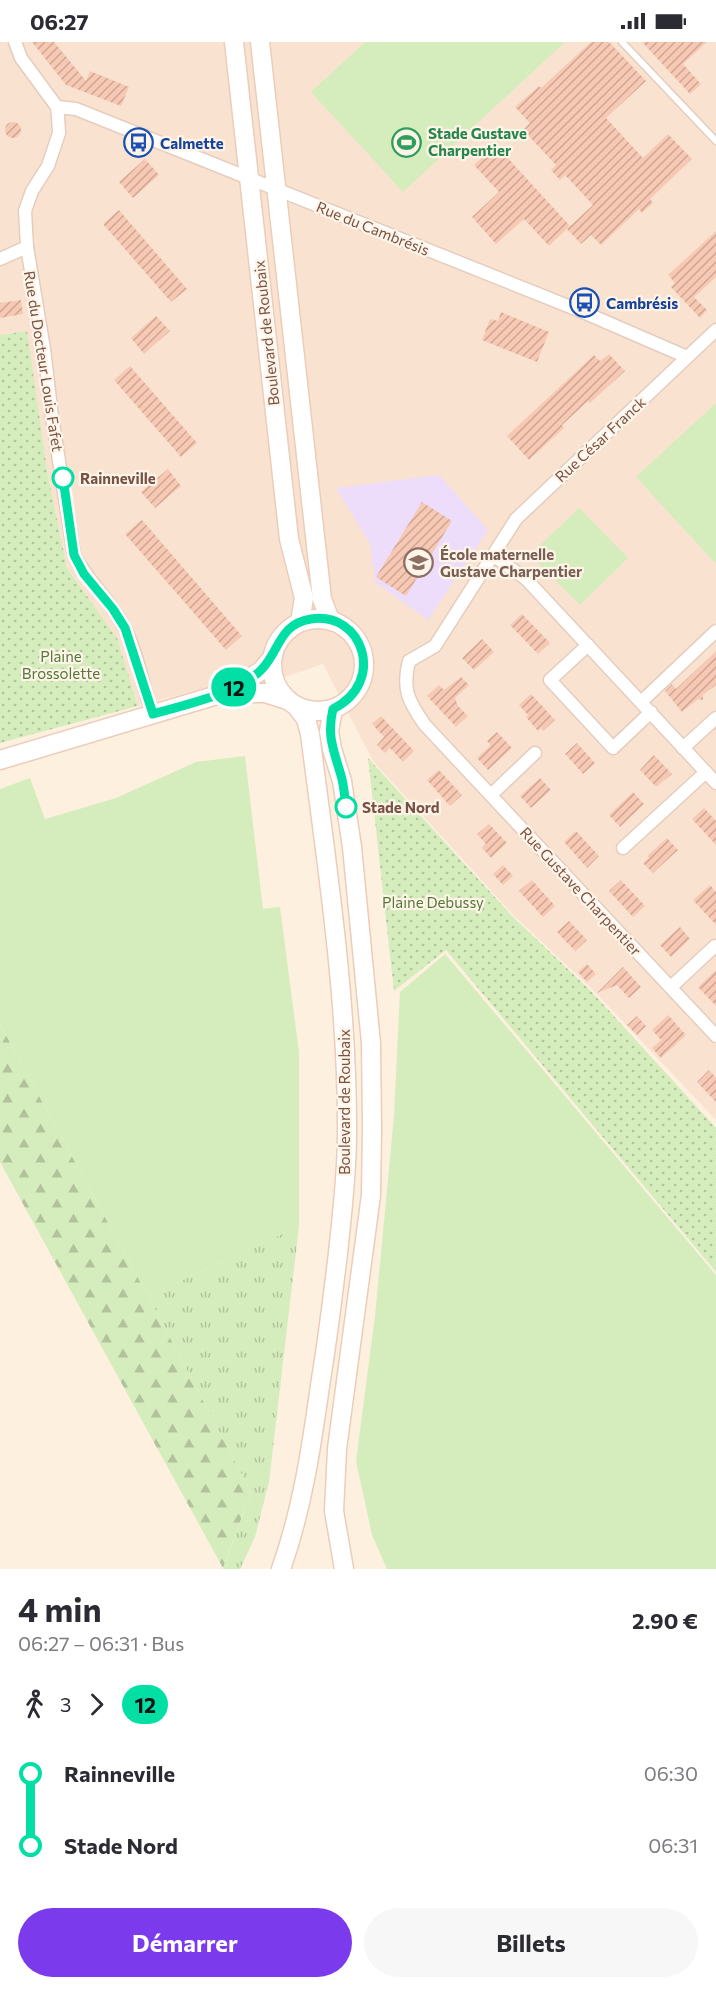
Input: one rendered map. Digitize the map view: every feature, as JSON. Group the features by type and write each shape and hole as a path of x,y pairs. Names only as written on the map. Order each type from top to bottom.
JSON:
{"main road":[{"name":"Boulevard de Roubaix","path":"234,42 290,539 304,598 300,622"},
{"name":"Boulevard de Roubaix","path":"260,42 322,599 330,620"},
{"path":"0,760 224,693 261,671 272,658 279,640 300,622 330,620 347,629 360,644 364,657 361,683 345,703 333,709 309,711 292,703 254,692 224,693"},
{"path":"272,658 274,681 292,703"},
{"name":"Boulevard de Roubaix","path":"281,1569 303,1496 315,1419 343,1210 348,1136 343,1020 310,734 306,719 292,703"},
{"name":"Boulevard de Roubaix","path":"333,709 329,731 342,781 352,847 370,1033 372,1128 370,1195 337,1449 334,1511 344,1569"}],"street":[{"path":"15,42 21,58 57,107"},
{"name":"Rue du Cambrésis","path":"57,107 76,109 583,312 687,357"},
{"name":"Rue du Docteur Louis Fafet","path":"57,107 59,133 48,166 32,191 26,211 27,247 44,349 52,417 74,555 84,574 113,609 125,628 153,714"},
{"path":"0,259 27,247"},
{"name":"Rue César Franck","path":"494,556 516,519 716,330"},
{"path":"494,556 526,579 716,783"},
{"name":"Rue Gustave Charpentier","path":"494,556 435,646 409,661 405,677 407,698 425,725 716,1036"},
{"path":"641,702 716,631"},
{"path":"588,645 550,680 613,748 651,712"},
{"path":"684,748 716,718"},
{"path":"491,795 535,753"},
{"path":"623,848 706,772"},
{"path":"671,987 715,946"}],"lane":[{"path":"622,42 716,141"}],"shaded area":[{"path":"0,42 716,42 716,1120 592,989 514,916 373,761 323,664 267,683 216,685 138,706 117,638 67,568 48,476 26,331 0,335"},
{"name":"École maternelle Gustave Charpentier","path":"439,475 488,530 428,620 375,582 370,544 336,488"}],"green space":[{"name":"Stade Gustave Charpentier","path":"365,42 565,42 403,192 311,92"},
{"name":"Plaine Brossolette","path":"27,331 48,476 67,568 117,638 138,706 0,743 0,335"},
{"path":"716,403 716,564 636,477"},
{"path":"579,508 628,558 580,605 530,555"},
{"path":"245,756 263,909 280,907 299,1052 299,1226 148,1296 0,1024 0,789 30,778 45,819 116,798 196,762"},
{"name":"Plaine Debussy","path":"368,758 513,917 591,991 716,1128 716,1272 446,950 394,991"},
{"path":"445,954 716,1275 716,1569 387,1569 372,1535 356,1461 375,1316 389,1169 400,992"},
{"path":"0,1024 148,1296 251,1492 223,1568 0,1162"},
{"path":"299,1226 269,1482 255,1537 240,1569 223,1569 251,1492 148,1296"}],"building":[{"path":"32,42 54,42 86,81 90,71 129,87 121,106 66,85"},
{"path":"591,42 609,42 646,81 606,118 643,158 668,134 692,159 650,199 653,203 642,213 639,209 601,245 591,235 581,244 567,229 593,205 565,175 560,180 551,170 556,165 523,130 530,123 515,107 539,86 541,88"},
{"path":"642,42 707,42 683,64 701,84 690,94"},
{"path":"13,122 19,124 21,130 19,136 13,138 7,136 5,130 7,124"},
{"path":"496,145 570,226 549,246 524,219 496,244 472,217 499,192 474,165"},
{"path":"145,159 159,175 133,198 119,182"},
{"path":"119,210 187,289 171,302 103,224"},
{"path":"716,231 716,277 694,297 707,310 700,318 671,287 675,283 668,275"},
{"path":"21,300 23,314 0,318 0,303"},
{"path":"501,312 549,332 537,362 482,340 490,319 498,321"},
{"path":"156,316 170,331 144,354 131,338"},
{"path":"609,354 625,371 562,425 564,428 529,460 507,436 594,355 600,361"},
{"path":"130,366 197,443 181,457 114,380"},
{"path":"168,469 181,486 155,508 141,492"},
{"path":"422,502 452,521 406,596 376,577"},
{"path":"142,520 242,636 226,650 125,534"},
{"path":"522,614 550,643 538,654 510,625"},
{"path":"482,639 494,652 474,670 462,658"},
{"path":"716,651 716,685 703,695 703,700 698,699 682,712 665,691 672,684 676,689"},
{"path":"461,677 469,685 455,698 458,706 468,716 456,727 427,696 439,685 444,690"},
{"path":"531,694 555,720 543,731 541,728 538,731 519,705"},
{"path":"381,716 414,751 403,762 390,748 385,753 377,745 384,737 372,724"},
{"path":"497,732 512,748 488,770 477,758 491,745 487,741"},
{"path":"577,743 595,763 583,774 565,754"},
{"path":"654,755 672,774 656,787 640,770"},
{"path":"439,770 462,795 450,806 427,780"},
{"path":"540,778 551,790 531,808 520,796"},
{"path":"633,792 644,804 620,827 609,815"},
{"path":"704,808 716,821 716,845 692,819"},
{"path":"489,824 507,843 491,858 482,848 486,844 477,834"},
{"path":"576,831 599,856 587,868 564,842"},
{"path":"667,838 678,850 653,873 643,863 649,858 647,856"},
{"path":"503,865 513,876 503,885 493,874"},
{"path":"532,880 555,906 543,917 519,891"},
{"path":"621,880 645,906 633,917 609,891"},
{"path":"710,885 716,892 716,925 693,900"},
{"path":"569,921 587,940 575,951 557,932"},
{"path":"680,927 690,939 671,957 660,945"},
{"path":"587,964 596,974 587,982 578,972"},
{"path":"623,967 641,987 629,998 617,985 597,993"},
{"path":"716,970 716,1006 698,987"},
{"path":"668,1015 686,1035 661,1058 652,1048 661,1040 652,1030"},
{"path":"637,1016 646,1026 637,1035 627,1025"},
{"path":"709,1070 716,1078 716,1102 697,1082"}],"bus line":[{"name":"12","path":"63,478 74,555 84,574 113,609 125,628 153,714 224,693 261,671 272,658 279,640 300,622 310,619 330,620 342,625 352,634 360,644 364,657 361,683 345,703 333,709 329,731 346,807"}],"place":[{"name":"Stade Gustave Charpentier","path":"407,142"},
{"name":"Calmette","path":"139,143"},
{"name":"Cambrésis","path":"585,303"},
{"name":"Rainneville","path":"63,478"},
{"name":"École maternelle Gustave Charpentier","path":"419,563"},
{"name":"Stade Nord","path":"346,807"}]}
